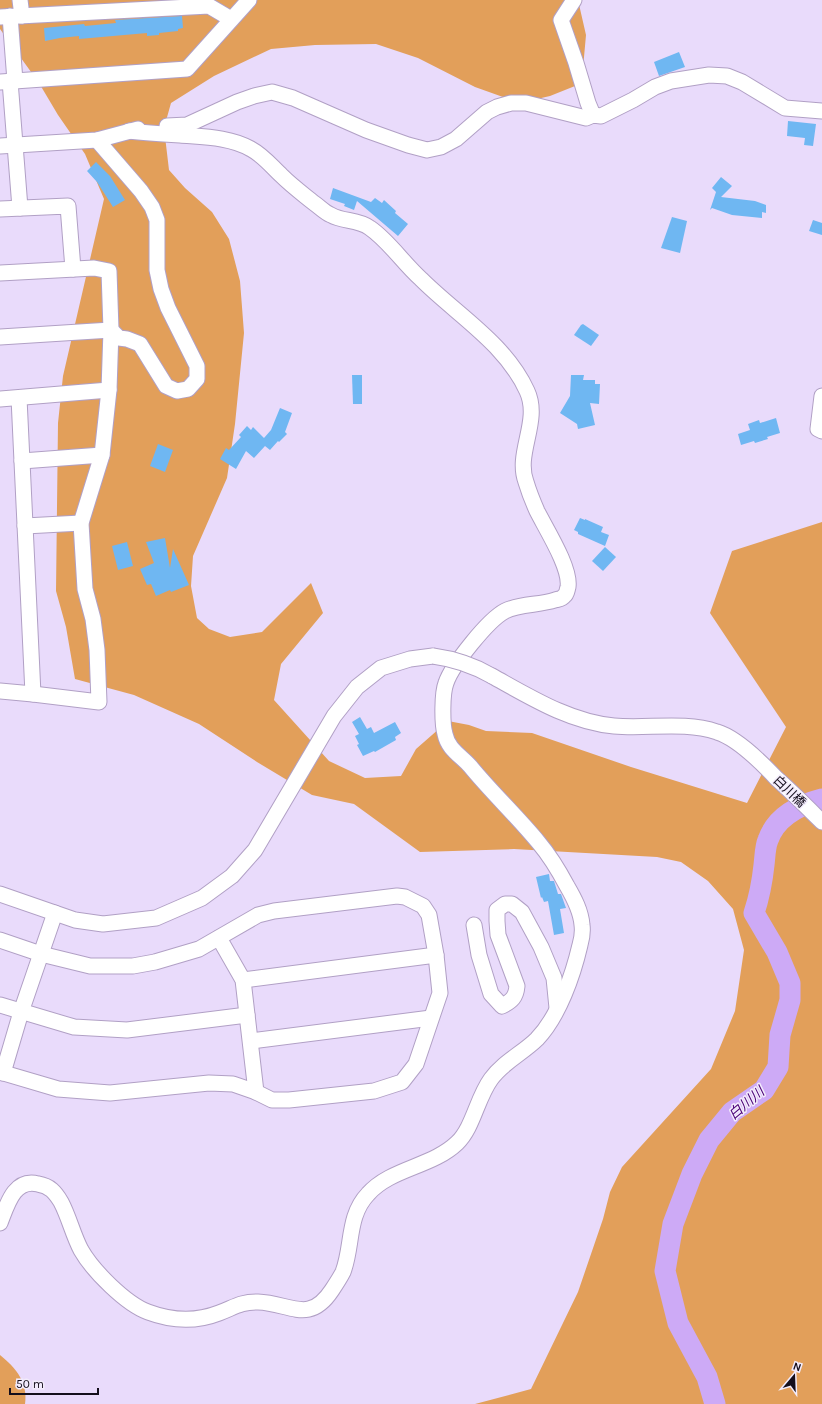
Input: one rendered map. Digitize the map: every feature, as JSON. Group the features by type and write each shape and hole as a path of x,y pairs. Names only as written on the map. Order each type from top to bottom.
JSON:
{"street":[{"path":"20,0 11,16 7,145 20,208"},
{"path":"8,81 187,69 249,0"},
{"path":"574,0 561,20 593,115"},
{"path":"11,16 209,6 231,19"},
{"path":"7,145 97,140 149,127 187,125 237,102 272,92 293,98 366,130 427,150 441,147 456,139 487,112 497,106 526,104 586,118 593,115 601,116 655,87 671,81 709,75 726,76 742,82 785,108 822,111"},
{"path":"0,1223 9,1199 22,1184 32,1182 52,1189 63,1206 72,1231 82,1252 96,1270 132,1305 152,1314 194,1320 226,1310 238,1304 249,1302 267,1302 296,1310 307,1310 320,1304 328,1296 342,1273 348,1251 351,1228 357,1208 369,1191 385,1180 446,1152 456,1144 469,1126 477,1104 486,1086 496,1072 537,1039 548,1025 563,998 581,940 583,928 576,903 554,863 540,843 483,782 463,758 450,748 444,731 443,698 445,683 474,641 507,609 546,603 564,597 568,592 568,580 564,566 536,509 521,469 531,418 531,402 514,368 497,347 420,279 373,230 362,223 332,216 281,176 270,163 250,148 221,139 129,131"},
{"path":"0,337 111,330 119,338 127,339 140,344 166,386 177,390 188,389 197,379 196,366 168,308 161,289 157,270 157,220 152,207 141,191 97,140"},
{"path":"0,209 68,206 73,269"},
{"path":"0,273 94,268 109,271 111,330 109,390 102,456 81,523 85,589 93,619 97,650 99,702 0,691"},
{"path":"0,398 19,398 109,390"},
{"path":"822,396 818,429 822,431"},
{"path":"19,398 33,694"},
{"path":"22,461 102,456"},
{"path":"25,526 81,523"},
{"name":"白川橋","path":"0,894 75,920 103,924 156,918 202,898 232,876 255,850 320,738 334,716 357,687 381,668 410,659 433,656 451,658 467,664 549,707 579,719 614,726 695,727 717,732 734,741 759,760 822,822"},
{"path":"0,940 40,954 90,966 133,966 176,957 199,949 258,915 274,911 405,896 423,906 429,915 436,956 440,993 416,1064 402,1082 374,1091 289,1100 272,1100 256,1092 233,1084 209,1083 110,1093 58,1089 2,1072 40,954 55,913"},
{"path":"474,925 479,956 491,994 502,1006 510,1002 516,994 517,986 498,935 497,910 505,904 512,904 522,912 541,947 554,978 557,1008"},
{"path":"219,938 243,980 256,1092"},
{"path":"243,980 436,956"},
{"path":"0,1005 74,1027 127,1030 247,1015"},
{"path":"251,1041 431,1018"}],"shaded area":[{"path":"0,0 578,0 586,35 583,68 575,86 550,96 528,101 503,97 475,87 418,58 376,44 315,45 271,49 214,76 171,103 164,128 169,170 185,188 212,212 229,239 240,281 244,333 235,424 227,478 193,556 191,586 197,618 209,629 230,637 262,632 311,583 323,613 281,664 274,700 329,761 365,778 401,776 416,749 448,721 469,725 486,731 532,733 631,767 747,803 786,727 710,613 732,551 822,522 822,1404 475,1404 531,1389 578,1292 603,1219 610,1192 622,1167 711,1069 735,1011 744,950 733,909 708,881 681,862 657,857 514,849 420,852 354,804 312,795 257,762 199,724 134,695 75,679 66,627 56,591 58,423 63,376 104,199 85,154 58,115 39,83 0,29"},
{"path":"0,1355 16,1370 20,1376 25,1389 25,1404 0,1404"}],"building":[{"path":"182,16 183,28 178,29 178,31 159,33 159,35 147,36 147,33 79,39 79,36 45,41 44,28 84,24 85,26 116,23 115,20"},
{"path":"679,52 685,67 659,76 654,62"},
{"path":"788,121 816,124 813,146 804,145 805,138 787,136"},
{"path":"96,162 110,176 125,200 113,207 97,182 87,171"},
{"path":"721,177 732,186 721,197 755,201 766,205 766,213 762,212 762,218 732,215 712,208 710,210 716,192 712,188"},
{"path":"333,188 371,202 375,198 382,203 384,200 396,211 395,213 408,224 398,236 357,201 354,210 344,206 345,204 330,199"},
{"path":"672,217 687,221 680,253 661,248"},
{"path":"813,220 822,223 822,235 809,231"},
{"path":"583,324 599,335 591,346 574,335"},
{"path":"352,375 362,375 362,404 353,404"},
{"path":"571,375 584,375 583,380 595,380 595,384 600,384 599,404 590,403 595,425 578,429 577,424 560,413 570,396"},
{"path":"280,408 292,413 285,432 287,434 270,450 265,446 254,458 246,451 236,469 220,459 226,448 229,450 241,437 239,435 247,426 251,430 253,427 264,438 271,430"},
{"path":"776,418 780,433 755,443 754,441 741,445 738,434 750,430 748,424 759,420 760,423"},
{"path":"158,444 173,450 165,472 150,466"},
{"path":"580,518 603,527 601,532 609,535 605,546 578,534 578,532 574,530"},
{"path":"165,538 170,568 173,549 189,585 171,592 170,590 156,596 151,584 147,585 140,569 154,563 146,542"},
{"path":"127,542 133,566 118,570 112,546"},
{"path":"605,547 616,557 603,571 592,561"},
{"path":"360,717 367,729 371,727 374,733 395,722 401,733 395,737 396,740 375,752 374,751 363,756 357,745 359,744 355,736 359,734 352,722"},
{"path":"549,874 550,881 554,881 558,894 561,894 566,908 560,909 564,933 554,935 548,901 544,902 542,897 541,898 536,877"}],"waterway":[{"name":"白川川","path":"715,1404 707,1377 678,1323 665,1271 673,1224 692,1174 709,1140 732,1112 764,1090 778,1067 780,1035 790,1000 790,983 777,952 754,913 762,884 766,846 772,832 789,813 822,799"}]}
